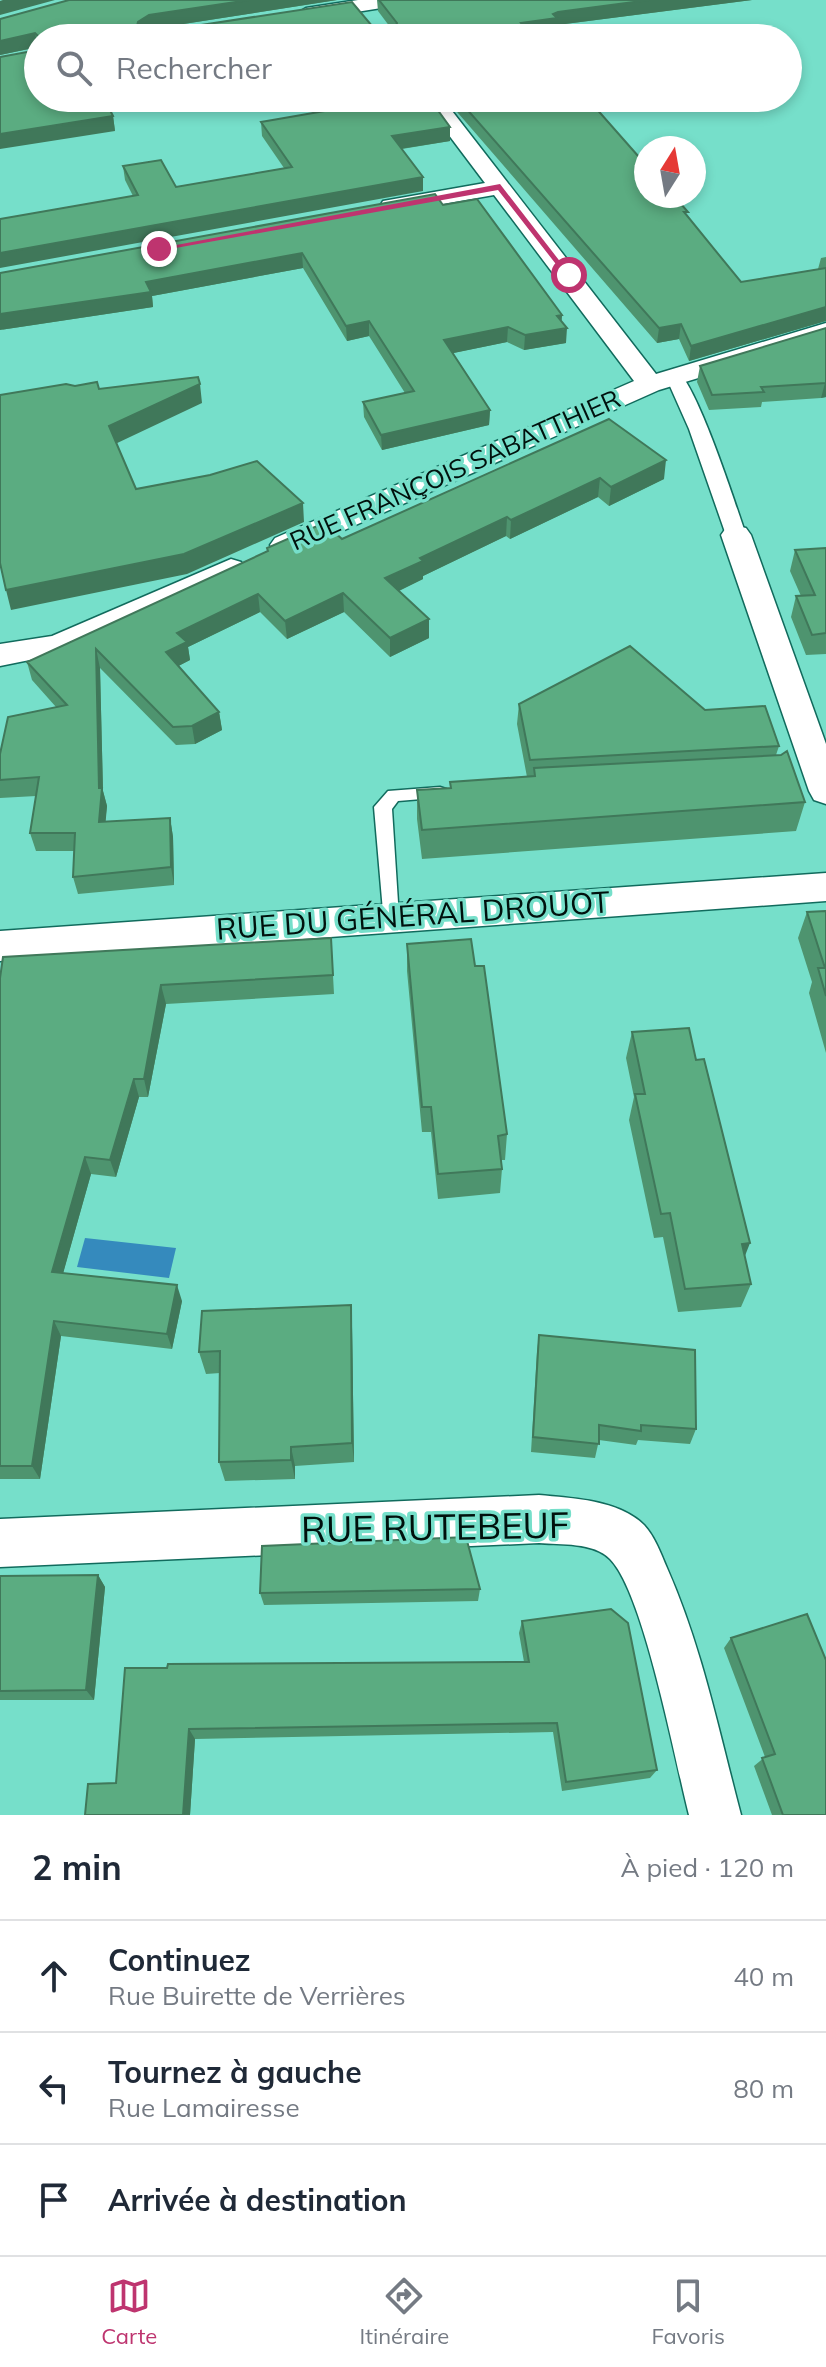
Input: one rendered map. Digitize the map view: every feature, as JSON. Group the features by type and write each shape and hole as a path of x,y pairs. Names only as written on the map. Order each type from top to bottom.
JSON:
{"street":[{"path":"285,17 394,0"},
{"path":"359,5 374,24"},
{"path":"442,112 500,187 662,379 699,429 826,791"},
{"path":"363,212 500,187"},
{"name":"RUE FRANÇOIS SABATTHIER","path":"0,655 58,645 662,379 826,331"},
{"name":"RUE DU GÉNÉRAL DROUOT","path":"0,946 826,887"},
{"name":"RUE RUTEBEUF","path":"0,1543 539,1519 593,1525 626,1541 643,1565 662,1621 715,1815"}],"lane":[{"path":"390,918 383,807 394,795 457,792"}],"water":[{"path":"85,1238 176,1248 169,1278 77,1267"}],"building":[{"path":"69,0 249,0 149,15 138,24 24,24 24,36 0,41 0,19"},
{"path":"379,0 649,0 558,12 553,14 557,18 521,23 396,24"},
{"path":"352,2 370,24 208,24"},
{"path":"24,53 24,112 111,112 113,116 0,134 0,57"},
{"path":"319,112 439,112 450,127 392,136 423,177 0,253 0,219 138,195 123,166 161,160 176,187 292,167 261,122"},
{"path":"469,112 599,112 634,151 634,208 684,208 688,212 684,212 741,282 826,268 826,307 691,346 681,324 659,328"},
{"path":"435,194 443,205 477,199 562,315 557,316 567,328 525,335 508,327 444,340 490,410 381,435 363,402 414,391 369,321 346,326 302,253 146,282 151,292 0,314 0,273"},
{"path":"826,328 826,383 761,387 764,392 712,395 700,366"},
{"path":"198,377 200,384 109,426 136,489 210,475 257,461 303,503 184,554 6,590 0,563 0,395 66,384 75,386 97,382 99,389"},
{"path":"609,419 666,460 611,487 600,478 511,520 507,517 385,578 429,619 390,638 343,593 285,621 258,594 177,633 187,642 166,652 219,712 192,726 173,727 96,649 99,788 102,788 99,822 170,818 171,867 73,877 75,833 30,833 39,777 0,780 0,754 8,717 67,705 27,662 324,523 342,539"},
{"path":"826,548 826,633 812,635 796,596 815,595 795,550"},
{"path":"630,646 705,710 765,706 779,746 530,760 519,704"},
{"path":"787,751 805,802 422,830 417,790 451,788 450,782 535,776 534,768 781,755"},
{"path":"826,911 826,996 818,968 825,968 807,912"},
{"path":"331,938 333,975 161,985 144,1079 134,1079 110,1160 85,1157 52,1272 177,1285 167,1334 54,1321 32,1466 0,1466 0,978 3,957"},
{"path":"471,939 475,966 484,966 507,1134 498,1136 502,1169 438,1174 431,1107 422,1107 407,944"},
{"path":"689,1028 696,1060 704,1059 750,1243 742,1244 751,1284 685,1289 670,1213 661,1214 635,1094 645,1094 632,1032"},
{"path":"351,1305 352,1443 291,1447 291,1460 219,1462 220,1351 199,1352 202,1311"},
{"path":"539,1335 695,1350 696,1429 641,1425 641,1431 599,1425 599,1444 533,1437"},
{"path":"466,1537 480,1589 260,1593 262,1546"},
{"path":"98,1575 86,1690 0,1691 0,1576"},
{"path":"611,1609 628,1623 657,1770 566,1782 557,1723 189,1729 183,1815 85,1815 88,1784 116,1783 125,1668 167,1668 168,1664 529,1662 522,1621"},
{"path":"807,1614 826,1660 826,1815 783,1815 762,1758 775,1754 731,1638"}],"route":[{"path":"159,249 500,187 569,275"}]}
